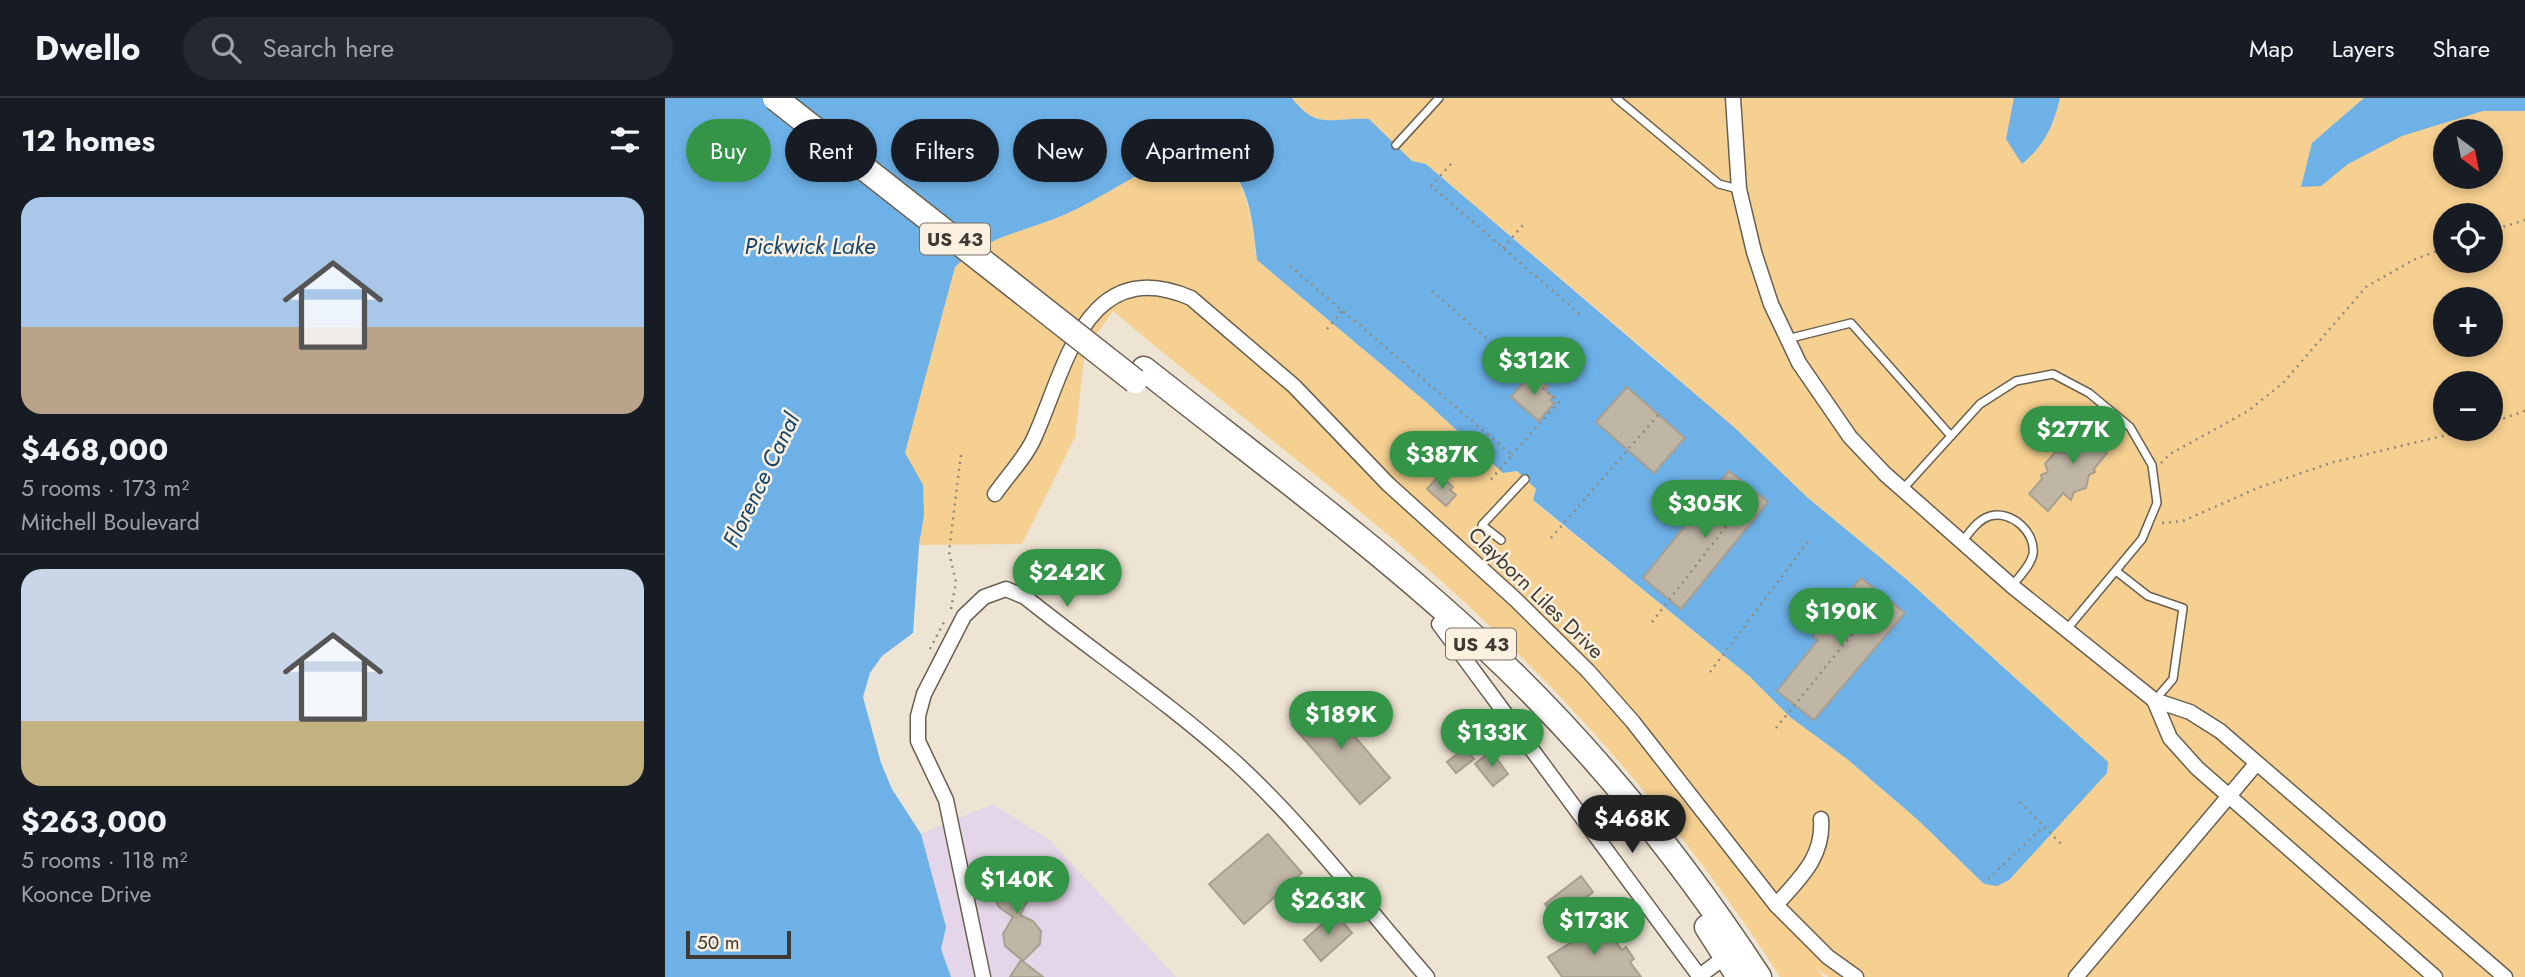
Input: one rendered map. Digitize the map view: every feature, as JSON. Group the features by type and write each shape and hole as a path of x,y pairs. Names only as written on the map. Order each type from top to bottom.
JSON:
{"highway":[{"name":"US 43","path":"775,98 1410,580 1510,672 1643,817 1701,893 1759,977"},
{"name":"US 43","path":"800,98 1388,579 1439,624 1533,716 1593,781 1668,874 1732,967"}],"street":[{"path":"1733,98 1739,189 1754,252 1787,339 1799,363 1850,437 1902,490 2012,586 2154,700 2190,712 2220,731 2505,977"},
{"name":"Clayborn Liles Drive","path":"995,494 1034,440 1066,357 1079,332 1096,309 1109,299 1143,288 1176,292 1204,308 1294,386 1394,490 1475,562 1588,671 1633,722 1776,905 1828,957 1856,977"},
{"path":"983,977 946,800 918,741 918,716 924,694 964,616 983,597 1006,589 1025,597 1166,702 1237,764 1283,812 1427,977"},
{"path":"1439,624 1699,977 1732,967"},
{"path":"2154,700 2170,738 2228,797 2435,977"},
{"path":"2076,977 2256,764"},
{"path":"1776,905 1811,867 1822,836 1821,819"}],"lane":[{"path":"1396,145 1439,98"},
{"path":"1616,98 1719,184 1739,189"},
{"path":"1787,339 1851,323 1951,436"},
{"path":"1902,490 1980,404 2016,381 2053,373 2089,393 2130,427 2152,465 2157,503 2142,539 2066,630"},
{"path":"1501,540 1482,524 1525,479"},
{"path":"1962,542 1976,523 1991,515 2008,517 2020,524 2031,538 2033,555 2012,586"},
{"path":"2116,570 2148,596 2183,608 2173,679 2154,700"}],"path":[{"path":"1451,164 1430,186 1582,316"},
{"path":"2503,227 2525,220"},
{"path":"1503,248 1523,225"},
{"path":"2159,466 2170,454 2248,411 2283,383 2323,340 2366,287 2413,260 2433,252"},
{"path":"1290,266 1512,455"},
{"path":"1432,290 1559,402 1488,483"},
{"path":"1327,328 1342,310"},
{"path":"2503,419 2525,411"},
{"path":"1551,537 1659,414"},
{"path":"2162,523 2183,521 2260,487 2334,462 2433,438"},
{"path":"927,655 954,602 956,582 950,552 961,454"},
{"path":"1652,622 1752,493"},
{"path":"1710,672 1810,539"},
{"path":"1776,728 1883,596"},
{"path":"2020,802 2063,846"},
{"path":"1988,879 2044,826"}],"shaded area":[{"path":"1292,98 2525,98 2525,977 1829,977 1816,968 1824,977 1780,977 1718,885 1649,797 1576,713 1498,634 1405,549 1113,311 1085,350 1075,437 1022,544 919,545 924,515 905,453 955,267 967,256 994,241 1084,206 1126,182 1238,182 1250,212 1257,260 1425,401 1503,473 1517,471 1536,489 1533,501 1749,676 1790,717 1847,759 1918,820 1984,884 2021,683 1905,578 1808,498 1665,367 1426,164 1412,161 1369,119 1326,120 1309,115"},
{"path":"993,804 1051,841 1176,977 951,977 941,949 946,927 921,834"}],"water":[{"name":"Pickwick Lake","path":"665,98 1292,98 1309,115 1318,119 1369,119 1412,161 1426,164 1735,428 1808,498 1905,578 2108,762 2107,773 2009,880 1997,886 1984,884 1918,820 1847,759 1790,717 1749,676 1533,500 1536,489 1517,471 1503,473 1425,401 1257,260 1250,212 1239,182 1274,182 1274,119 1121,119 1121,182 1126,182 1084,206 994,241 967,256 955,267 905,453 923,485 924,515 919,545 913,633 882,656 870,673 863,697 881,763 892,789 921,834 946,927 941,949 951,977 665,977"},
{"path":"2014,98 2060,98 2047,134 2022,164 2006,139"},
{"path":"2364,98 2525,98 2525,111 2483,111 2457,119 2433,119 2433,126 2402,136 2348,164 2321,186 2301,187 2312,143"}],"building":[{"path":"1532,373 1548,387 1545,390 1553,397 1550,400 1554,403 1539,421 1511,397"},
{"path":"1627,387 1685,438 1654,473 1596,422"},
{"path":"2095,417 2114,433 2102,448 2107,453 2094,469 2095,472 2089,475 2086,488 2074,492 2071,500 2063,493 2048,511 2029,494 2042,479 2041,475 2048,472 2045,464 2055,452 2064,453 2066,446 2070,446"},
{"path":"1729,471 1768,502 1681,609 1643,578"},
{"path":"1437,478 1442,482 1444,479 1453,487 1450,490 1456,495 1446,506 1427,489"},
{"path":"1861,578 1905,613 1814,720 1777,691 1818,640 1813,636"},
{"path":"1323,699 1390,778 1360,804 1292,725"},
{"path":"1465,748 1474,759 1456,773 1447,762"},
{"path":"1491,751 1508,774 1493,786 1475,764"},
{"path":"1268,834 1302,873 1244,924 1209,884"},
{"path":"1011,874 1028,882 1031,894 1020,915 1033,921 1041,931 1040,944 1023,961 1005,946 1003,934 1013,917 999,907 993,896 999,879"},
{"path":"1581,876 1593,892 1558,920 1545,904"},
{"path":"1335,913 1352,933 1321,961 1304,940"},
{"path":"1602,923 1622,950 1626,947 1634,959 1630,962 1641,977 1562,977 1548,957"},
{"path":"1021,960 1043,977 1010,977"}],"water label":[{"name":"Florence Canal","path":"761,480"}]}
